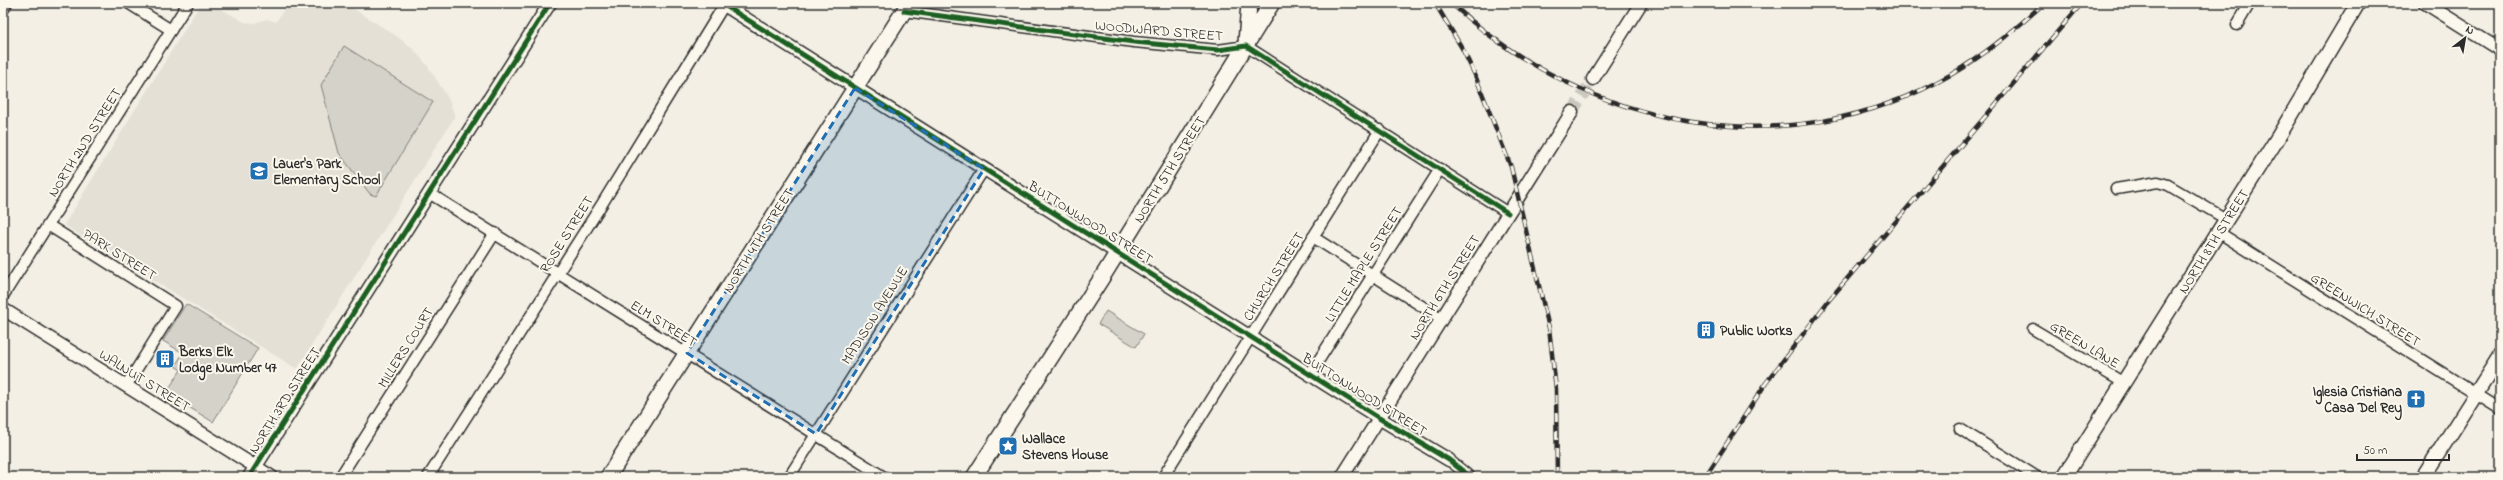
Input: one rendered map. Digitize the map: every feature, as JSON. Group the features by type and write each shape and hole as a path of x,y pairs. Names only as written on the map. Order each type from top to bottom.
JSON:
{"main road":[{"path":"1246,46 1249,3"},
{"name":"NORTH 5TH STREET","path":"974,477 1117,253 1272,3"},
{"name":"NORTH 8TH STREET","path":"2064,477 2218,232 2358,3"},
{"name":"NORTH 4TH STREET","path":"608,477 906,7"},
{"path":"2423,477 2500,356"}],"street":[{"path":"3,10 7,3"},
{"path":"128,3 171,30"},
{"name":"NORTH 2ND STREET","path":"3,296 188,3"},
{"name":"NORTH 3RD STREET","path":"252,472 550,3"},
{"path":"1593,79 1641,3"},
{"path":"2237,25 2250,3"},
{"path":"2425,3 2500,50"},
{"name":"BUTTONWOOD STREET","path":"722,4 1379,418 1449,460"},
{"name":"ROSE STREET","path":"428,477 558,272 722,4"},
{"name":"WOODWARD STREET","path":"906,7 1134,42 1218,50 1246,46"},
{"path":"1246,46 1508,213"},
{"name":"NORTH 6TH STREET","path":"1342,477 1572,112"},
{"name":"CHURCH STREET","path":"1163,477 1380,130"},
{"name":"MADISON AVENUE","path":"789,477 984,169"},
{"name":"LITTLE MAPLE STREET","path":"1310,374 1440,169"},
{"path":"2116,189 2158,182 2168,185 2226,219"},
{"name":"ELM STREET","path":"429,193 558,272 884,477"},
{"name":"PARK STREET","path":"48,225 176,306 126,386"},
{"name":"GREENWICH STREET","path":"2218,232 2500,409"},
{"name":"MILLERS COURT","path":"340,477 495,233"},
{"path":"1313,237 1442,319"},
{"name":"WALNUT STREET","path":"3,309 126,386 252,472 272,477"},
{"name":"GREEN LANE","path":"2033,330 2124,383"},
{"path":"1960,429 2037,477"},
{"path":"1449,460 1470,477"}],"highlighted area":[{"path":"855,88 984,169 816,434 687,353"}],"shaded area":[{"name":"Lauer's Park Elementary School","path":"201,3 211,3 244,22 254,23 267,19 276,22 288,3 353,3 351,7 398,37 414,50 427,65 448,98 455,116 297,369 64,225"},
{"path":"344,46 433,102 376,196 370,194 339,153 321,85"},
{"path":"186,304 258,348 213,422 166,393 181,370 175,366 183,353 163,341"},
{"path":"1106,311 1144,334 1136,347 1098,324"}],"tunnel":[{"path":"1572,112 1593,79"}],"railway":[{"path":"1435,3 1462,48 1475,75 1511,167 1549,328 1556,389 1557,477"},
{"path":"1451,3 1505,46 1564,81 1626,106 1691,122 1757,127 1823,121 1889,103 1952,74 1965,66 2000,41 2044,3"},
{"path":"1705,477 1766,383 1829,300 2082,3"}],"cycle path":[{"path":"249,477 550,3"},
{"path":"721,3 1379,418 1449,460 1470,477"},
{"path":"904,11 1134,42 1218,50 1246,46 1508,213"}],"place":[{"name":"Lauer's Park Elementary School","path":"259,171"},
{"name":"Public Works","path":"1706,330"},
{"name":"Berks Elk Lodge Number 47","path":"165,359"},
{"name":"Iglesia Cristiana Casa Del Rey","path":"2416,399"},
{"name":"Wallace Stevens House","path":"1008,446"}]}
